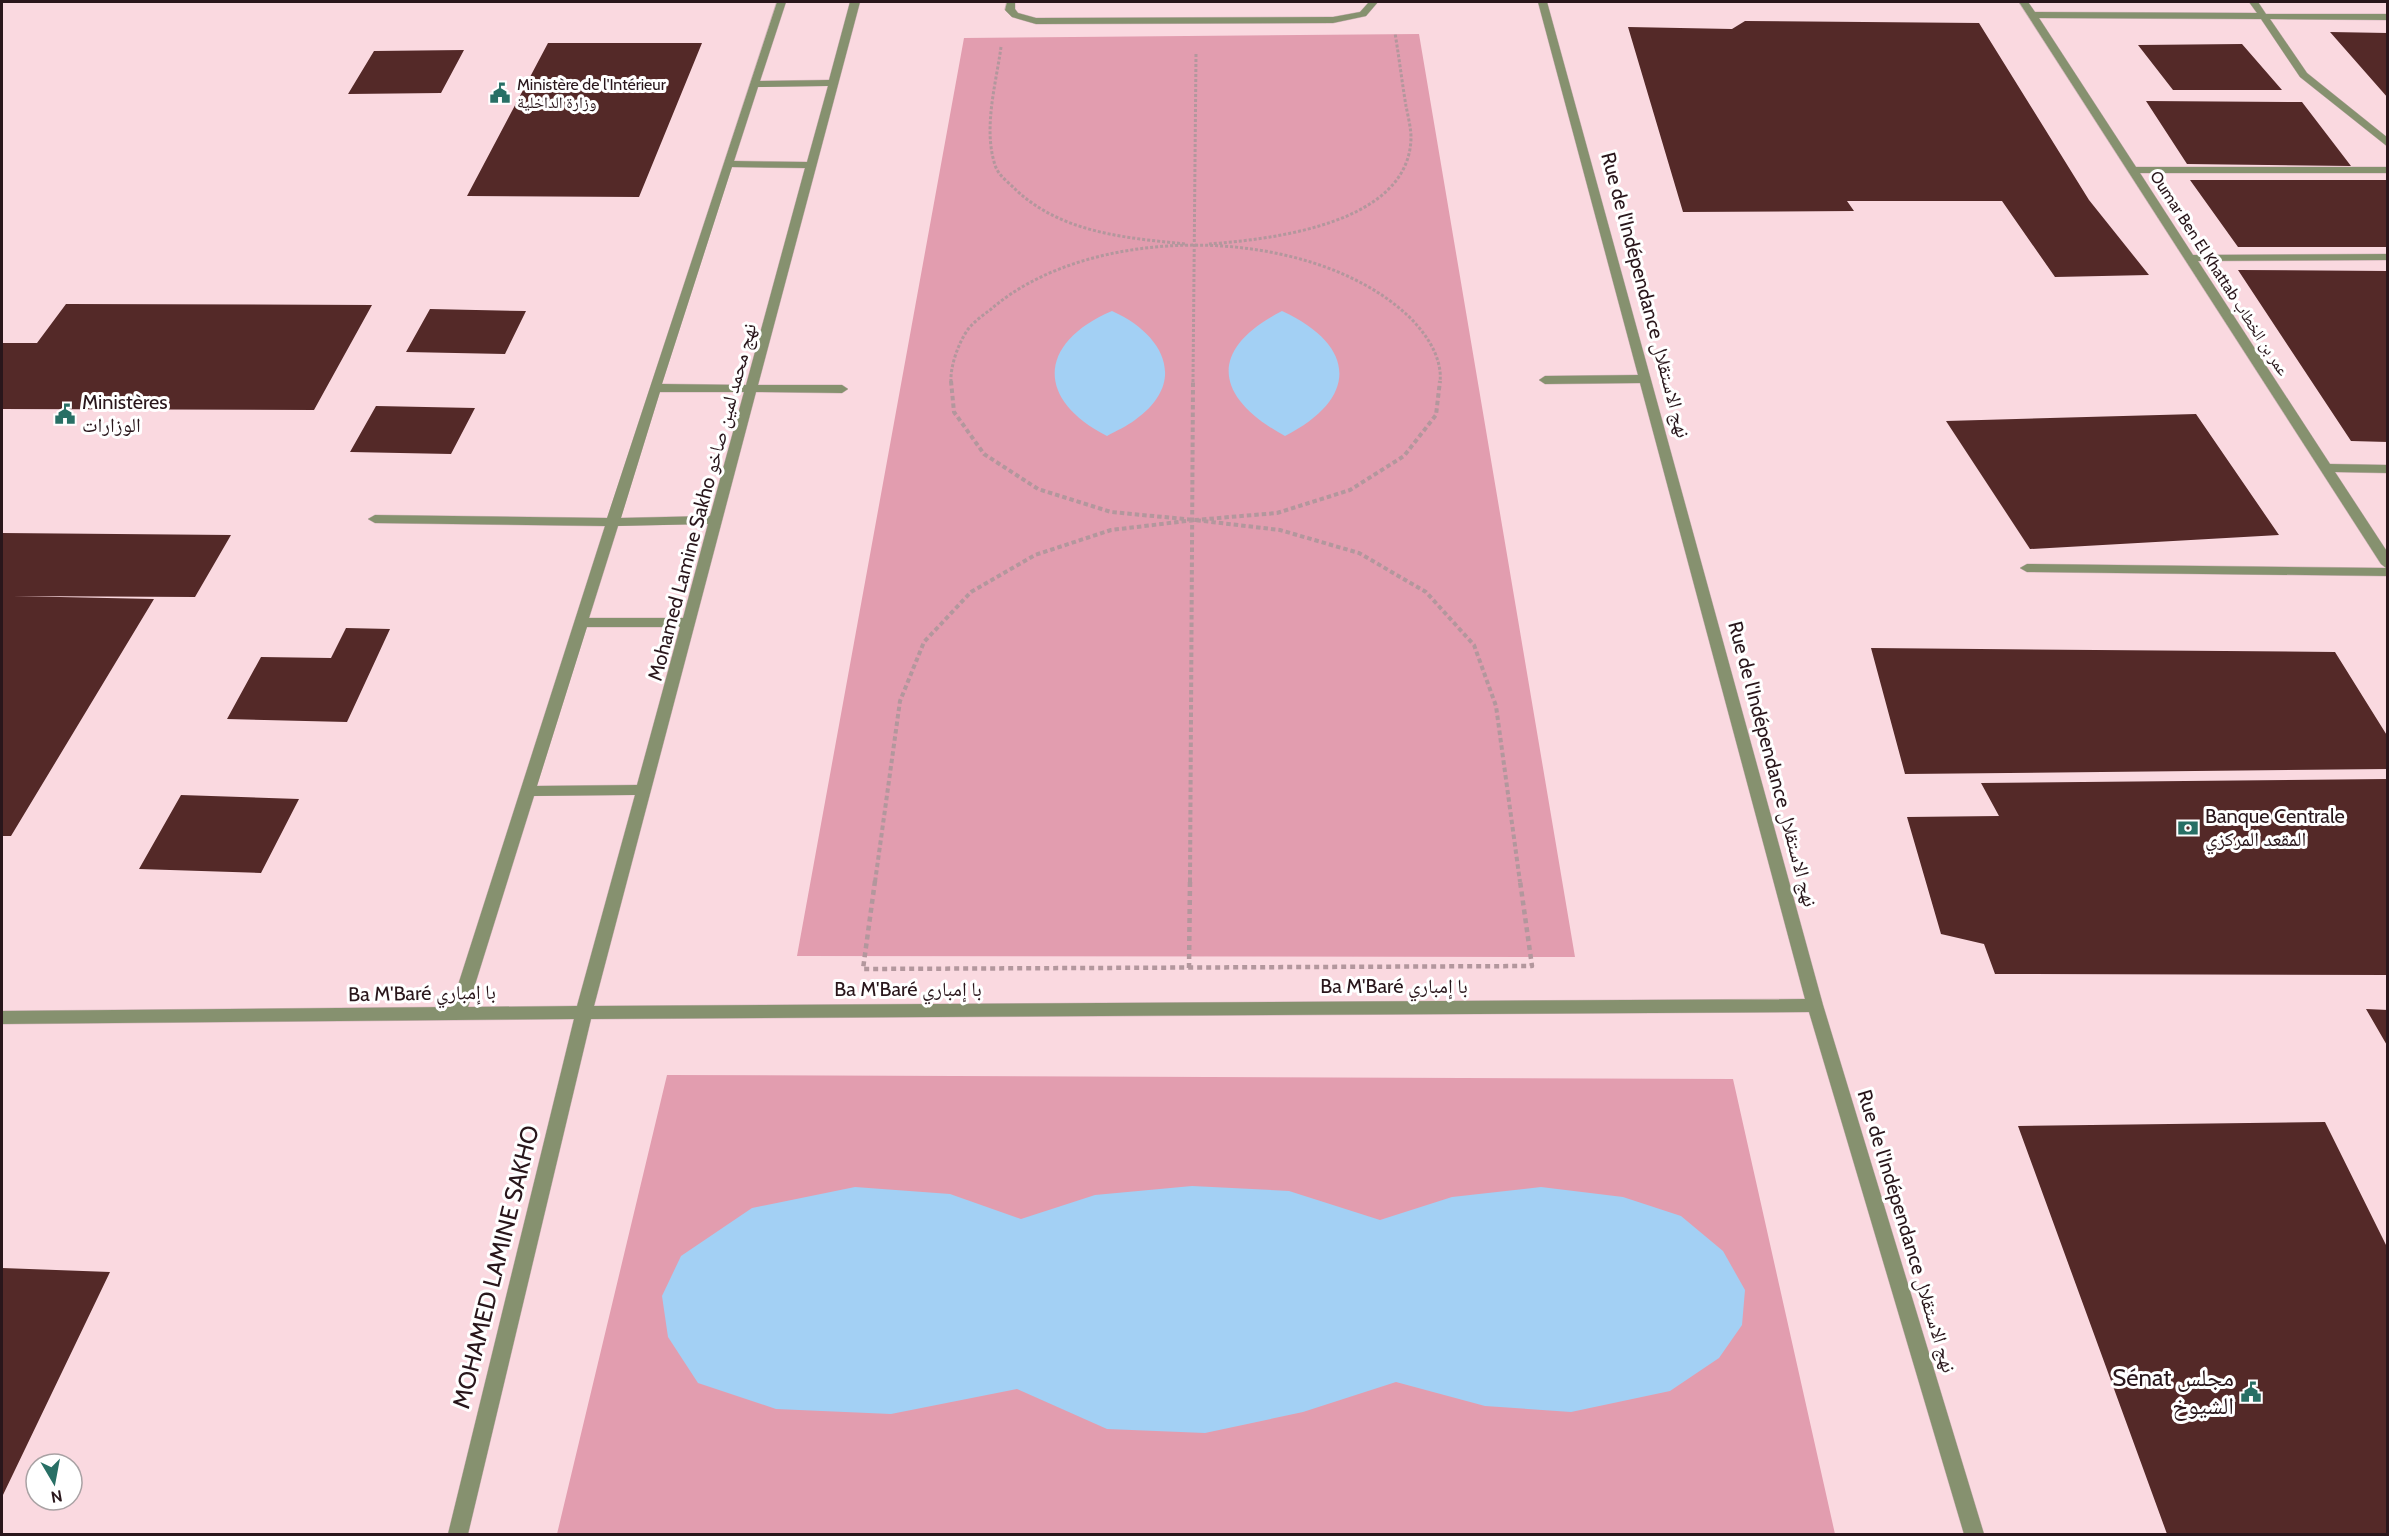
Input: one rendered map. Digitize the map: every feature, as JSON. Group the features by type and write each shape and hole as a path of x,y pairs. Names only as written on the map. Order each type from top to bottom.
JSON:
{"street":[{"path":"458,1013 655,388 781,2"},
{"name":"Mohamed Lamine Sakho نهج محمد لمين صاخو","path":"584,1012 855,2"},
{"path":"1011,2 1010,10 1015,15 1036,21 1333,20 1363,14 1373,2"},
{"name":"Rue de l'Indépendance نهج الاستقلال","path":"1543,2 1815,1005 1974,1534"},
{"name":"Oumar Ben El Khattab عمر بن الخطاب","path":"2024,2 2388,564"},
{"path":"2254,2 2303,75 2388,144"},
{"path":"2033,15 2388,17"},
{"path":"754,84 833,83"},
{"path":"728,164 812,165"},
{"path":"2133,170 2388,170"},
{"path":"2191,258 2388,257"},
{"path":"1545,380 1645,379"},
{"path":"655,388 842,389"},
{"path":"2327,468 2388,469"},
{"path":"375,519 613,522 717,520"},
{"path":"2027,568 2388,572"},
{"path":"581,623 690,622"},
{"path":"528,791 644,790"},
{"name":"Ba M'Baré با إمباري","path":"2,1018 1189,1007 1815,1005"},
{"name":"MOHAMED LAMINE SAKHO","path":"458,1534 584,1012"}],"path":[{"path":"1395,31 1411,138 1404,170 1377,200 1329,224 1266,240 1126,251 1062,268 1008,294 969,328 950,369 954,412 984,454 1038,489 1111,512 1280,530 1359,553 1426,592 1474,645 1496,706 1532,966"},
{"path":"1189,1007 1195,520 1196,44"},
{"path":"863,969 900,701 924,642 970,592 1035,555 1112,530 1277,513 1350,490 1404,456 1436,415 1441,372 1424,330 1385,295 1331,268 1266,251 1126,238 1066,222 1020,197 995,167 992,146 991,136 1001,46"}],"shaded area":[{"path":"1419,34 1575,957 797,956 964,38"},
{"path":"667,1075 1733,1079 1835,1534 557,1534"}],"water":[{"path":"1112,311 1130,320 1156,345 1163,359 1165,374 1162,390 1152,405 1132,422 1107,436 1083,421 1067,405 1057,388 1055,371 1059,354 1070,338 1088,324"},
{"path":"1282,311 1306,325 1324,340 1335,355 1339,372 1337,389 1327,405 1309,421 1285,436 1244,406 1233,390 1229,374 1231,358 1241,342 1257,326"},
{"path":"1192,1186 1289,1191 1380,1220 1452,1197 1541,1187 1623,1197 1681,1216 1723,1251 1745,1290 1742,1325 1719,1358 1670,1391 1571,1412 1485,1406 1396,1382 1303,1412 1205,1433 1107,1429 1017,1389 891,1414 776,1409 698,1383 668,1337 662,1296 681,1256 752,1208 855,1187 950,1194 1021,1219 1095,1195"}],"building":[{"path":"1745,21 1979,23 2089,200 2149,275 2055,277 2002,201 1847,201 1854,211 1683,212 1628,27 1732,29"},
{"path":"2330,32 2388,33 2388,98"},
{"path":"548,43 702,43 639,197 467,196"},
{"path":"2242,44 2282,90 2173,90 2138,45"},
{"path":"464,50 441,93 348,94 374,51"},
{"path":"2146,101 2302,102 2351,166 2187,164"},
{"path":"2190,180 2388,180 2388,247 2238,247"},
{"path":"2238,270 2388,271 2388,442 2351,441"},
{"path":"66,304 372,305 314,410 2,409 2,343 37,343"},
{"path":"430,309 526,311 505,354 406,352"},
{"path":"376,406 475,408 451,454 350,452"},
{"path":"2196,414 2279,535 2030,549 1946,421"},
{"path":"2,533 231,535 195,597 13,596 154,599 11,836 2,836"},
{"path":"346,628 390,629 347,722 227,719 261,657 331,658"},
{"path":"1871,648 2335,652 2388,737 2388,769 1905,774"},
{"path":"2388,779 2388,975 1995,974 1984,944 1941,934 1907,817 1999,816 1981,783"},
{"path":"181,795 299,799 261,873 139,869"},
{"path":"2366,1009 2388,1010 2388,1047"},
{"name":"Sénat مجلس الشيوخ","path":"2325,1122 2388,1249 2388,1534 2167,1534 2018,1126"},
{"path":"2,1268 110,1272 2,1497"}],"place":[{"name":"Ministère de l'Intérieur وزارة الداخلية","path":"500,93"},
{"name":"Ministères الوزارات","path":"65,414"},
{"name":"Banque Centrale المقعد المركزي","path":"2188,828"},
{"name":"Sénat مجلس الشيوخ","path":"2251,1392"}]}
